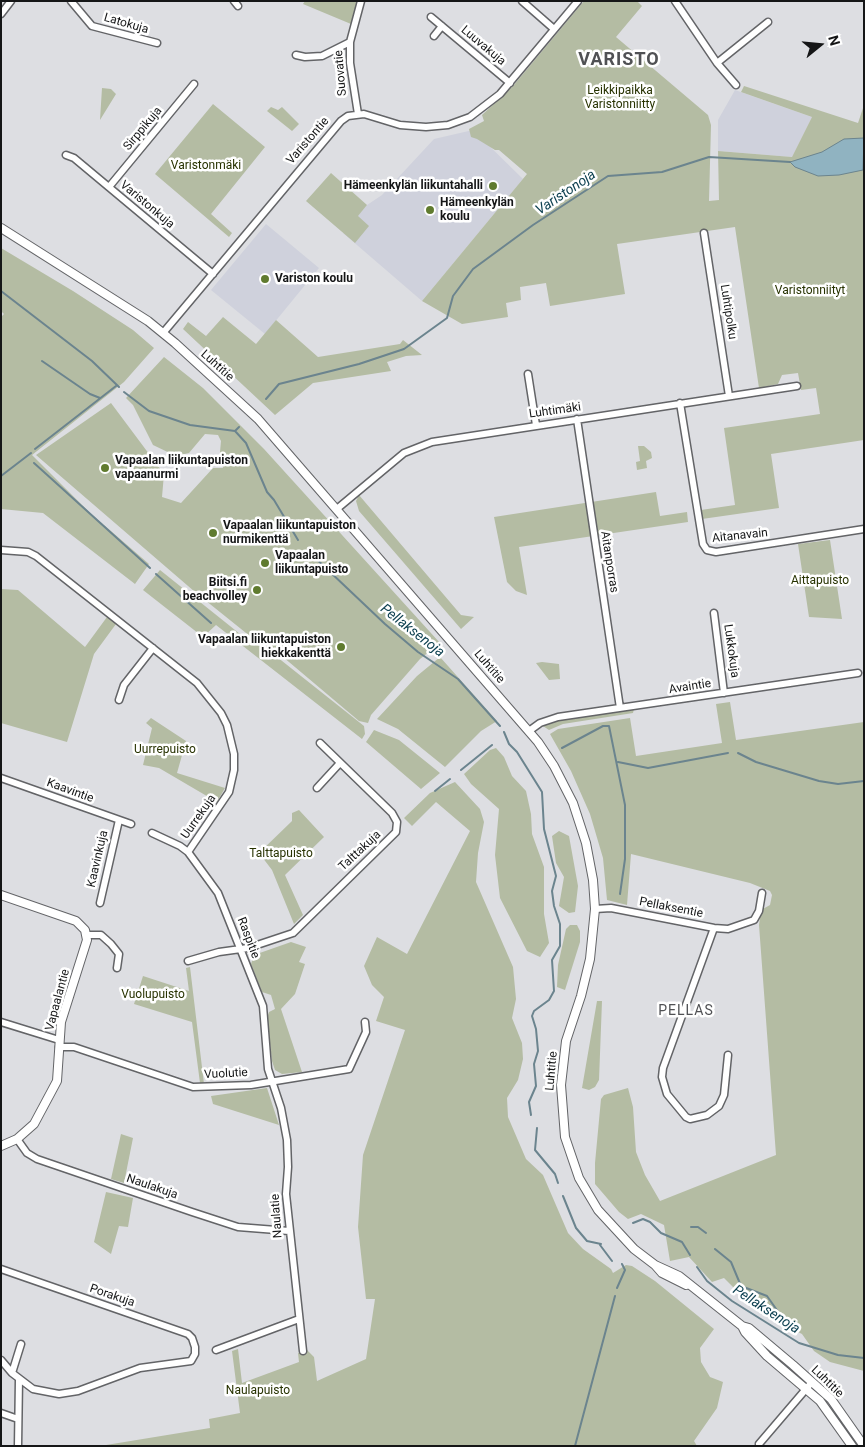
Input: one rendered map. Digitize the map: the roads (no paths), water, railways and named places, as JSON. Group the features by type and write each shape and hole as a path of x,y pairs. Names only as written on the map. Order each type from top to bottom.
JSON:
{"street":[{"path":"1,14 11,1"},
{"name":"Latokuja","path":"70,1 92,26 157,43"},
{"name":"Suovatie","path":"358,114 350,63 350,42 361,1"},
{"path":"522,1 554,29"},
{"path":"358,114 415,127 448,125 477,113 491,104 510,84 578,1"},
{"path":"675,1 718,63 736,85"},
{"name":"Luuvakuja","path":"431,17 510,84"},
{"path":"718,63 768,22"},
{"name":"Luuvakuja","path":"434,36 442,26"},
{"path":"296,55 305,57 322,56 350,42"},
{"name":"Sirppikuja","path":"109,187 194,84"},
{"name":"Varistontie","path":"162,333 334,128 348,116 358,114"},
{"name":"Varistonkuja","path":"66,155 74,158 213,274"},
{"name":"Luhtitie","path":"1,228 162,333 258,418 338,508 529,731 554,766 575,809 590,858 595,909 594,937 588,969 563,1057 560,1085 563,1125 575,1168 598,1210 623,1239 655,1265 674,1273 742,1326 749,1328 812,1382 837,1405 864,1446"},
{"name":"Luhtipolku","path":"704,233 728,396"},
{"path":"528,374 536,425"},
{"name":"Luhtimäki","path":"338,508 396,459 423,444 797,386"},
{"name":"Aitanavain","path":"680,404 703,544 707,550 716,552 864,529"},
{"name":"Aitanporras","path":"577,420 620,708"},
{"name":"Uurrekuja","path":"1,550 28,552 36,556 197,683 210,696 227,725 233,747 234,770 229,792 222,805 188,852"},
{"name":"Lukkokuja","path":"714,613 724,693"},
{"path":"120,700 124,685 153,648"},
{"name":"Avaintie","path":"529,731 540,723 558,718 858,673"},
{"name":"Talttakuja","path":"241,950 292,932 301,926 325,900 396,832 397,822 392,813 320,743"},
{"path":"317,788 340,763"},
{"name":"Kaavintie","path":"1,778 131,824"},
{"name":"Kaavinkuja","path":"100,903 119,820"},
{"name":"Raspitie","path":"152,833 180,846 188,852 206,874 218,893 263,1006 270,1081"},
{"path":"714,928 728,929 754,920 759,911 762,893"},
{"path":"1,895 76,921 82,926 87,935 101,935 119,954 118,968"},
{"name":"Pellaksentie","path":"595,909 610,908 714,928 662,1068 664,1085 672,1102 686,1117 694,1119 715,1110 722,1101 728,1055"},
{"name":"Vapaalantie","path":"1,1146 17,1139 34,1124 57,1081 59,1044 64,1011 88,940 87,935"},
{"path":"188,961 219,952 241,950"},
{"name":"Vuolutie","path":"1,1022 59,1044 74,1047 193,1087 251,1085 349,1069 366,1032 365,1022"},
{"name":"Naulatie","path":"270,1081 280,1108 287,1140 286,1194 303,1351"},
{"name":"Naulakuja","path":"17,1139 27,1153 37,1159 192,1212 238,1227 289,1231"},
{"name":"Porakuja","path":"1,1268 188,1334 192,1338 195,1347 191,1361 140,1368 70,1393 42,1392 33,1389 19,1379"},
{"path":"216,1350 299,1319"},
{"name":"Luhtitie","path":"742,1326 745,1332 767,1356 827,1408 852,1446"},
{"path":"12,1372 21,1344"},
{"path":"1,1360 19,1379 18,1446"},
{"path":"759,1444 812,1382"},
{"path":"1,1413 18,1420"}],"water":[{"path":"864,138 863,170 839,175 818,176 795,167 790,162 822,152 844,139"}],"waterway":[{"name":"Varistonoja","path":"266,399 279,384 359,364 404,349 447,318 453,296 473,269 533,225 608,176 662,172 709,157 790,162"},
{"path":"1,291 92,361 119,387"},
{"path":"42,361 90,394 100,398"},
{"path":"35,449 116,386"},
{"path":"124,392 149,411 190,425 235,431"},
{"name":"Varistonoja","path":"235,431 239,427"},
{"name":"Pellaksenoja","path":"235,431 246,443 267,492 274,500 298,540"},
{"path":"1,476 31,453"},
{"path":"34,463 150,568"},
{"name":"Pellaksenoja","path":"310,553 385,624 418,652 458,679 500,726"},
{"path":"156,574 211,623"},
{"path":"562,748 603,726 609,726 625,805 625,859 620,894"},
{"name":"Pellaksenoja","path":"504,732 509,744 517,752 542,792 544,829 556,876 552,891 554,906 560,924 560,946 552,960 554,991 549,1000 534,1011 532,1016 536,1029 538,1051 534,1064 536,1086 529,1102 531,1115"},
{"path":"461,770 492,745"},
{"path":"618,762 648,768 728,753"},
{"path":"738,753 756,762 819,781 838,784 864,781"},
{"path":"435,791 450,779"},
{"name":"Pellaksenoja","path":"537,1128 535,1150 555,1174 558,1183"},
{"name":"Pellaksenoja","path":"563,1196 576,1228 587,1241 601,1244"},
{"name":"Pellaksenoja","path":"633,1223 643,1219 650,1222 661,1233 682,1242 690,1255"},
{"name":"Pellaksenoja","path":"691,1227 698,1227 706,1233"},
{"path":"600,1245 612,1261"},
{"name":"Pellaksenoja","path":"715,1249 731,1262 741,1286 767,1296 786,1323 797,1332"},
{"path":"617,1288 625,1270 622,1264"},
{"name":"Pellaksenoja","path":"697,1267 707,1281 732,1301 799,1343 838,1355 864,1358"},
{"path":"575,1446 615,1296"}],"place":[{"name":"Hämeenkylän liikuntahalli","path":"493,186"},
{"name":"Hämeenkylän koulu","path":"430,210"},
{"name":"Variston koulu","path":"265,279"},
{"name":"Vapaalan liikuntapuiston vapaanurmi","path":"105,468"},
{"name":"Vapaalan liikuntapuiston nurmikenttä","path":"213,533"},
{"name":"Vapaalan liikuntapuisto","path":"265,563"},
{"name":"Biitsi.fi beachvolley","path":"257,590"},
{"name":"Vapaalan liikuntapuiston hiekkakenttä","path":"341,647"}],"district":[{"name":"VARISTO","path":"619,60"},
{"name":"PELLAS","path":"686,1011"}],"park label":[{"name":"Leikkipaikka Varistonniitty","path":"620,98"},
{"name":"Varistonmäki","path":"206,166"},
{"name":"Varistonniityt","path":"810,291"},
{"name":"Aittapuisto","path":"820,581"},
{"name":"Uurrepuisto","path":"165,750"},
{"name":"Talttapuisto","path":"281,854"},
{"name":"Vuolupuisto","path":"153,995"},
{"name":"Naulapuisto","path":"258,1391"}]}
